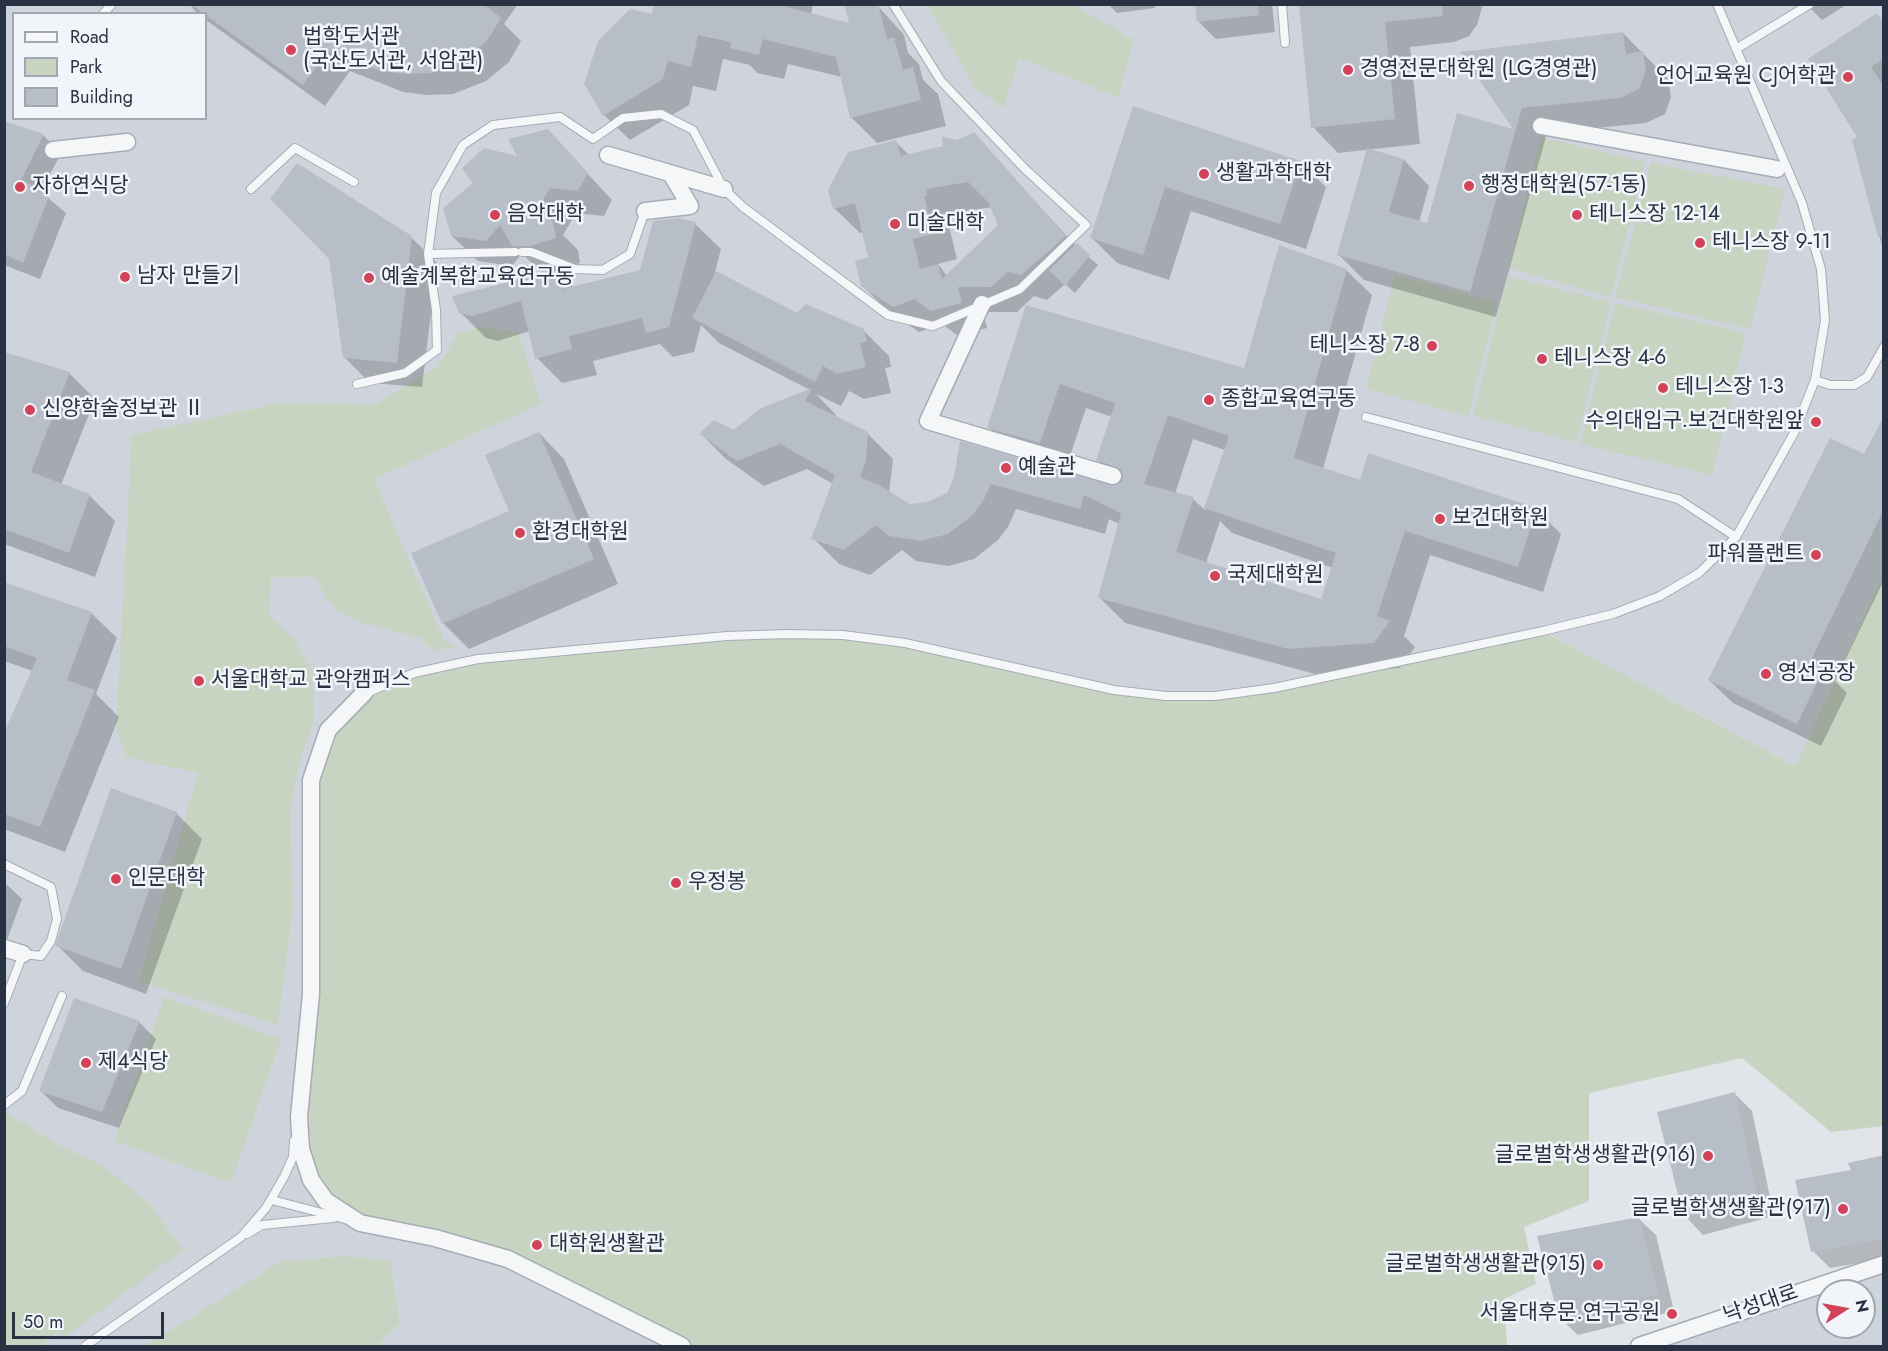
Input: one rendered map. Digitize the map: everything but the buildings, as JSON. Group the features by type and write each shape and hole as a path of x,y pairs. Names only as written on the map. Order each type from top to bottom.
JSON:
{"street":[{"path":"1541,126 1777,169"},
{"path":"53,150 127,142"},
{"path":"608,155 724,189"},
{"path":"645,211 690,206 671,174"},
{"path":"982,304 928,422 1113,476"},
{"path":"4,948 23,954"},
{"path":"300,1092 301,1149 311,1180 326,1201 360,1222"},
{"path":"574,1290 653,1331"}],"lane":[{"path":"357,384 405,373 437,350 436,310 428,254 436,193 463,145 493,125 560,117 592,139 623,118 661,114 693,130 724,189 744,207 888,315 933,326 1020,289 1086,225 1025,169 941,81 893,4"},
{"path":"1282,4 1285,42"},
{"path":"241,1237 272,1200 293,1157 311,994 311,780 328,730 365,692 404,676 478,659 727,636 843,635 905,643 1113,690 1166,696 1215,696 1286,686 1613,614 1660,596 1699,573 1736,537 1794,433 1815,380 1825,320 1821,269 1802,203 1717,4"},
{"path":"1736,49 1810,4"},
{"path":"251,189 295,148 354,182"},
{"path":"428,254 531,252 575,269 603,270 630,254 645,211"},
{"path":"1815,380 1830,385 1854,386 1867,378 1884,347"},
{"path":"1366,417 1678,499 1736,537"},
{"path":"4,864 51,887 57,919 51,941 41,956 23,954 4,1003"},
{"path":"4,1105 22,1091 62,996"},
{"path":"272,1200 435,1238 508,1260 574,1290"},
{"path":"85,1347 241,1237 262,1225 334,1218 360,1222"},
{"name":"낙성대로","path":"1640,1347 1884,1264"},
{"path":"653,1331 676,1345"}],"shaded area":[{"name":"서울대학교 관악캠퍼스","path":"5,5 1883,5 1883,575 1795,766 1543,631 508,1259 682,1346 5,1346"},
{"path":"1883,1264 1883,1346 1639,1346 1816,1287 1816,1339 1876,1339 1876,1279 1838,1279"}],"green space":[{"path":"927,5 1074,5 1134,40 1118,97 1019,58 1004,108 976,89"},
{"name":"테니스장 12-14","path":"1541,137 1645,162 1611,297 1509,268"},
{"name":"테니스장 9-11","path":"1651,163 1785,189 1750,329 1615,297"},
{"name":"테니스장 7-8","path":"1395,275 1497,302 1468,416 1366,389"},
{"name":"테니스장 4-6","path":"1507,276 1611,302 1576,442 1473,416"},
{"name":"테니스장 1-3","path":"1615,303 1746,333 1712,475 1580,444"},
{"path":"479,327 518,331 541,404 374,479 444,641 457,646 432,651 421,638 359,622 337,611 325,597 316,577 271,577 269,616 296,642 310,668 314,695 313,724 301,756 290,809 293,908 278,1025 139,981 198,773 126,757 116,728 132,435 280,403 376,404 438,366 458,334"},
{"path":"1883,575 1883,1126 1831,1132 1742,1058 1589,1093 1589,1201 1524,1227 1536,1284 1504,1299 1507,1346 682,1346 574,1290 335,1208 305,1165 310,835 328,730 365,692 414,673 478,659 786,634 905,643 1114,690 1215,696 1543,631 1795,766"},
{"path":"164,997 281,1039 231,1183 114,1141"},
{"path":"5,1112 64,1148 102,1165 148,1203 184,1250 65,1337 58,1332 40,1346 5,1346"},
{"path":"344,1256 390,1261 400,1323 377,1346 145,1346 280,1262"}],"place":[{"name":"법학도서관 (국산도서관, 서암관)","path":"291,50"},
{"name":"경영전문대학원 (LG경영관)","path":"1348,70"},
{"name":"언어교육원 CJ어학관","path":"1848,77"},
{"name":"생활과학대학","path":"1204,174"},
{"name":"행정대학원(57-1동)","path":"1469,186"},
{"name":"자하연식당","path":"20,187"},
{"name":"음악대학","path":"495,215"},
{"name":"테니스장 12-14","path":"1577,215"},
{"name":"미술대학","path":"895,224"},
{"name":"테니스장 9-11","path":"1700,243"},
{"name":"남자 만들기","path":"125,277"},
{"name":"예술계복합교육연구동","path":"369,278"},
{"name":"테니스장 7-8","path":"1432,346"},
{"name":"테니스장 4-6","path":"1542,359"},
{"name":"테니스장 1-3","path":"1663,388"},
{"name":"종합교육연구동","path":"1209,400"},
{"name":"신양학술정보관 Ⅱ","path":"30,410"},
{"name":"수의대입구.보건대학원앞","path":"1816,422"},
{"name":"예술관","path":"1006,468"},
{"name":"보건대학원","path":"1440,519"},
{"name":"환경대학원","path":"520,533"},
{"name":"파워플랜트","path":"1816,555"},
{"name":"국제대학원","path":"1215,576"},
{"name":"영선공장","path":"1766,674"},
{"name":"서울대학교 관악캠퍼스","path":"199,681"},
{"name":"인문대학","path":"116,879"},
{"name":"우정봉","path":"676,883"},
{"name":"제4식당","path":"86,1063"},
{"name":"글로벌학생생활관(916)","path":"1708,1156"},
{"name":"글로벌학생생활관(917)","path":"1843,1209"},
{"name":"대학원생활관","path":"537,1245"},
{"name":"글로벌학생생활관(915)","path":"1598,1265"},
{"name":"서울대후문.연구공원","path":"1672,1314"}]}
